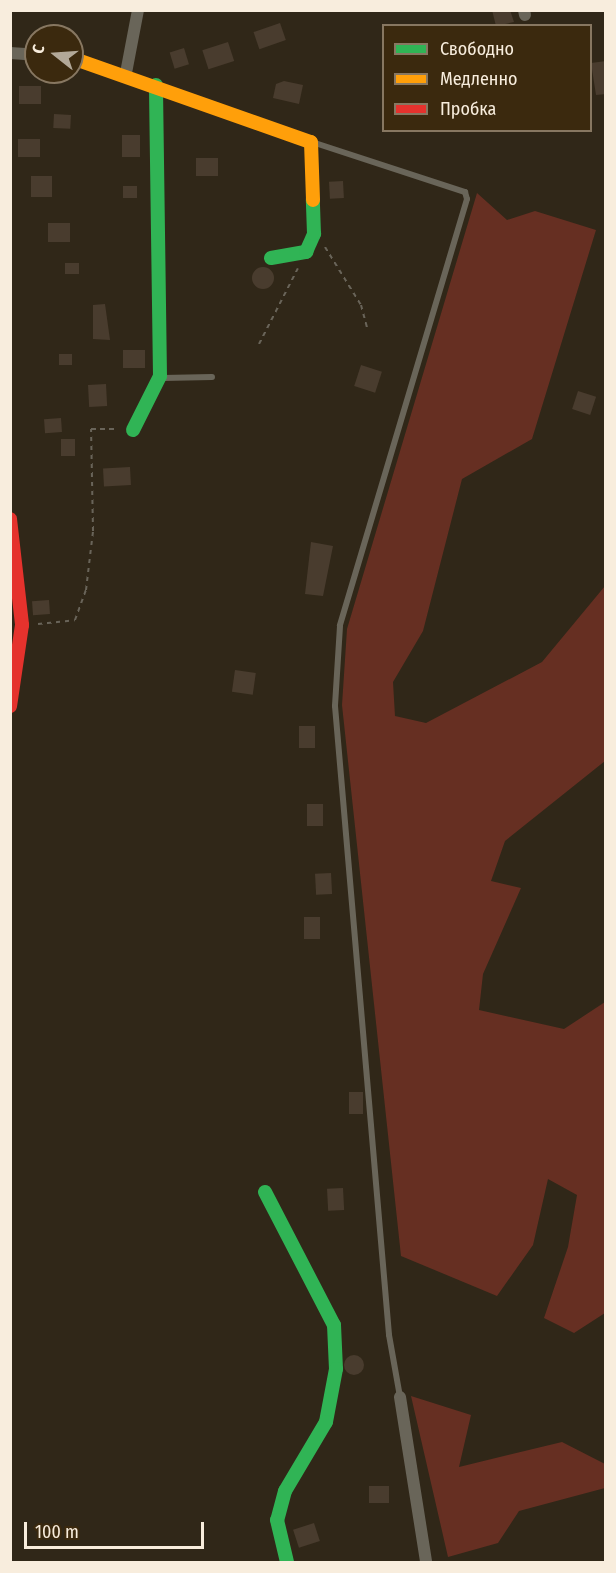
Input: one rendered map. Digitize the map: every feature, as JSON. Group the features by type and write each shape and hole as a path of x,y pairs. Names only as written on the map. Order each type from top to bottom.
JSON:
{"street":[{"path":"126,73 138,10"},
{"path":"84,61 126,73 311,142 314,234 306,252 271,258"},
{"path":"133,430 159,379 156,85"},
{"path":"10,519 22,622 10,706"},
{"path":"265,1192 334,1325 336,1370 326,1422 285,1491 278,1520 287,1563"},
{"path":"400,1397 426,1563"}],"lane":[{"path":"311,142 465,192 467,199 340,626 335,706 389,1335 400,1397"},
{"path":"159,379 212,377"}],"path":[{"path":"314,234 361,306 368,328"},
{"path":"259,344 306,252"},
{"path":"22,622 75,620 86,590 93,531 91,429 133,430"}],"shaded area":[{"path":"477,193 507,220 535,211 596,230 532,439 462,479 423,631 393,682 395,716 426,723 542,662 605,586 605,761 505,841 491,881 521,888 483,974 479,1010 564,1029 605,1002 605,1313 574,1333 544,1318 568,1247 577,1195 548,1179 533,1245 497,1296 401,1256 342,705 347,629"},
{"path":"411,1396 471,1415 459,1467 562,1442 605,1464 605,1488 519,1511 498,1543 448,1557"}],"building":[{"path":"492,10 510,10 514,22 496,24"},
{"path":"280,23 286,40 259,49 254,32"},
{"path":"228,42 234,61 209,69 202,50"},
{"path":"184,48 189,64 175,69 170,52"},
{"path":"606,61 606,94 596,95 592,63"},
{"path":"284,81 303,85 299,104 273,98 276,84"},
{"path":"19,86 41,86 41,104 19,104"},
{"path":"54,114 71,115 70,129 53,128"},
{"path":"122,135 140,135 140,157 122,157"},
{"path":"18,139 40,139 40,157 18,157"},
{"path":"196,158 218,158 218,176 196,176"},
{"path":"31,176 52,176 52,197 31,197"},
{"path":"343,181 344,198 330,199 329,182"},
{"path":"123,186 137,186 137,198 123,198"},
{"path":"48,223 70,223 70,242 48,242"},
{"path":"65,263 79,263 79,274 65,274"},
{"path":"263,267 271,270 274,278 271,286 263,289 255,286 252,278 255,270"},
{"path":"105,304 110,340 93,339 93,305"},
{"path":"123,350 145,350 145,368 123,368"},
{"path":"59,354 72,354 72,365 59,365"},
{"path":"361,365 382,372 375,393 354,386"},
{"path":"106,384 107,406 89,407 88,385"},
{"path":"578,391 596,397 590,415 572,409"},
{"path":"61,418 62,432 45,433 44,419"},
{"path":"61,439 75,439 75,456 61,456"},
{"path":"130,467 131,485 104,486 103,468"},
{"path":"311,542 333,546 323,596 305,594"},
{"path":"49,600 50,614 33,615 32,601"},
{"path":"235,670 256,673 253,695 232,692"},
{"path":"299,726 315,726 315,748 299,748"},
{"path":"307,804 323,804 323,826 307,826"},
{"path":"331,873 332,894 316,895 315,874"},
{"path":"304,917 320,917 320,939 304,939"},
{"path":"349,1092 363,1092 363,1114 349,1114"},
{"path":"343,1188 344,1210 328,1211 327,1189"},
{"path":"354,1355 361,1358 364,1365 361,1372 354,1375 347,1372 344,1365 347,1358"},
{"path":"369,1486 389,1486 389,1503 369,1503"},
{"path":"314,1523 320,1541 299,1548 293,1530"}],"traffic: fast":[{"path":"133,430 160,376 156,85"},
{"path":"271,258 306,252 314,234 313,200"},
{"path":"265,1192 334,1325 336,1369 326,1422 285,1491 277,1520 287,1562"}],"traffic: slow":[{"path":"84,62 311,142 313,200"}],"traffic: jam":[{"path":"10,519 22,625 10,706"}]}
